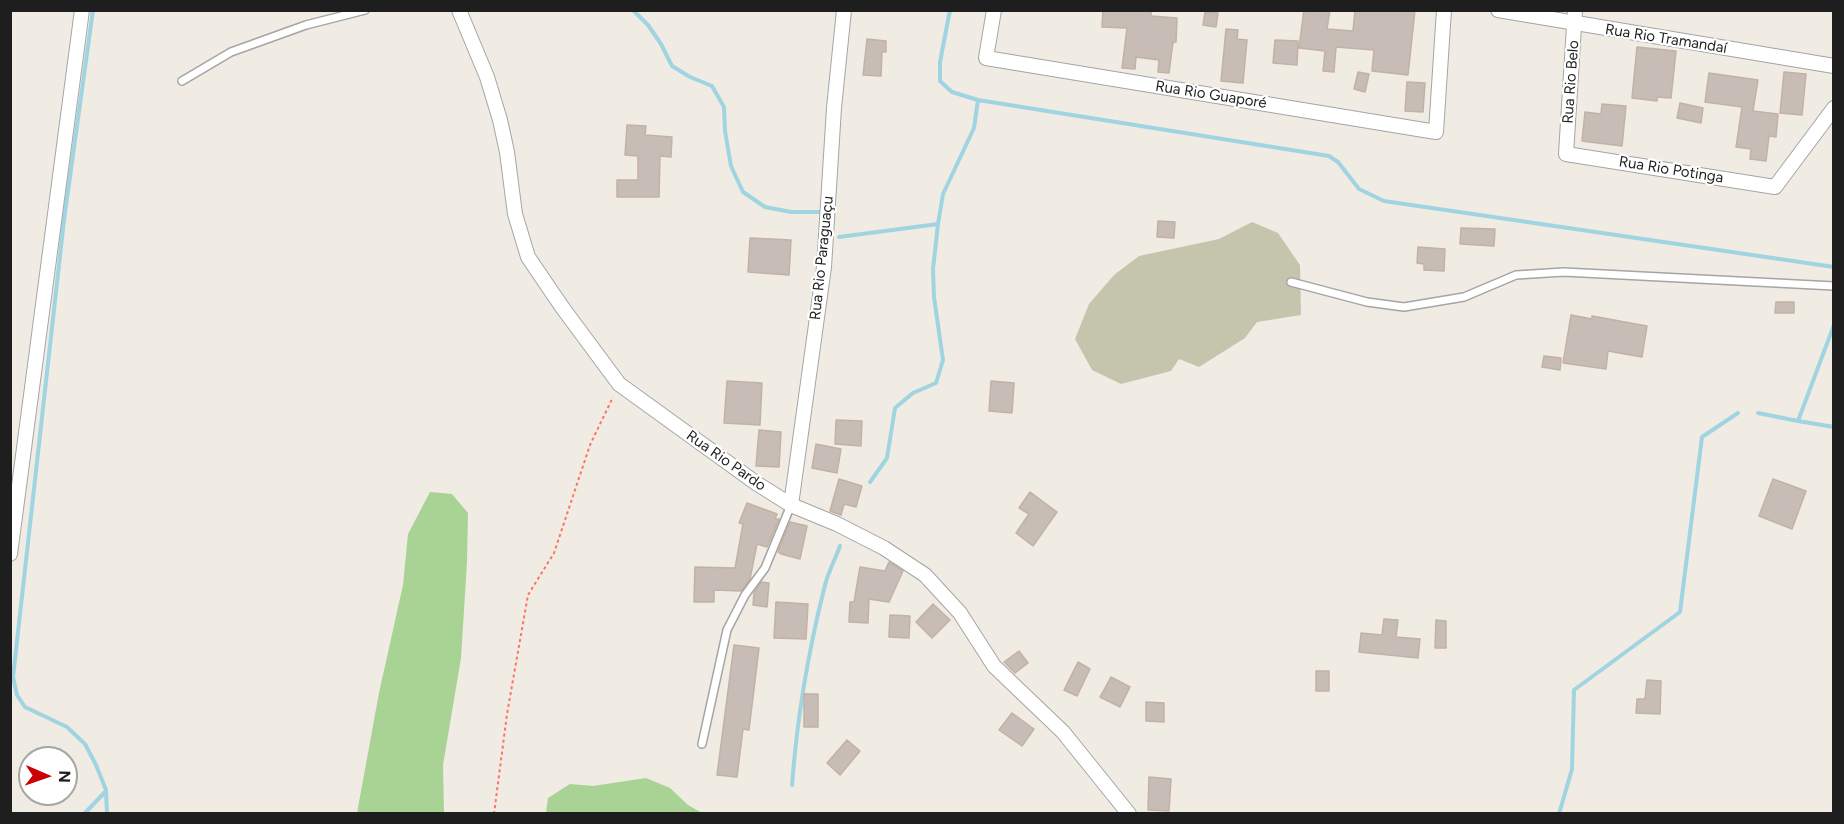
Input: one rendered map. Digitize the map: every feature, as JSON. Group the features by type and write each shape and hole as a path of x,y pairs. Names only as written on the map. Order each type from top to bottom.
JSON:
{"street":[{"path":"10,554 82,10"},
{"name":"Rua Rio Pardo","path":"459,10 487,77 500,120 507,152 515,214 528,257 562,308 620,384 756,483 791,505 837,524 884,548 926,575 960,613 994,666 1063,732 1130,813"},
{"name":"Rua Rio Paraguaçu","path":"791,505 824,267 834,108 844,10"},
{"name":"Rua Rio Guaporé","path":"994,10 986,58 1436,132 1444,10"},
{"name":"Rua Rio Tramandaí","path":"1498,10 1575,17 1833,66"},
{"name":"Rua Rio Belo","path":"1566,154 1575,17"},
{"name":"Rua Rio Potinga","path":"1566,154 1775,187 1833,108"}],"lane":[{"path":"182,81 231,52 306,25 365,10"},
{"path":"1290,282 1367,302 1404,307 1464,297 1516,275 1564,272 1833,286"},
{"path":"702,744 727,630 745,595 765,568 791,505"}],"path":[{"path":"494,813 507,714 528,595 554,553 590,445 620,384"}],"shaded area":[{"path":"1252,222 1278,233 1300,265 1301,315 1257,322 1245,338 1199,367 1179,359 1171,371 1121,384 1092,370 1075,339 1089,304 1114,275 1139,256 1219,239"}],"green space":[{"path":"430,492 452,494 468,513 461,658 443,765 444,813 357,813 379,693 403,585 408,534"},
{"path":"646,778 670,788 688,805 702,813 546,813 548,798 570,784 593,786"}],"building":[{"path":"1103,10 1139,10 1151,12 1151,16 1177,18 1176,42 1173,42 1169,73 1158,72 1159,60 1136,57 1135,69 1122,68 1127,28 1102,27"},
{"path":"1304,10 1330,10 1327,29 1353,31 1355,10 1415,10 1408,75 1372,71 1374,50 1336,47 1334,72 1323,71 1325,51 1299,48"},
{"path":"1205,12 1218,13 1216,27 1203,25"},
{"path":"1226,29 1238,30 1237,39 1247,40 1243,83 1221,81"},
{"path":"867,39 886,41 886,52 882,52 881,76 863,75"},
{"path":"1275,40 1298,41 1297,65 1273,63"},
{"path":"1637,47 1676,51 1671,98 1657,97 1657,101 1632,98"},
{"path":"1358,72 1369,74 1365,92 1354,89"},
{"path":"1784,72 1806,74 1802,115 1780,113"},
{"path":"1709,73 1758,80 1753,111 1778,114 1776,137 1769,136 1766,161 1750,159 1751,149 1736,147 1742,107 1705,102"},
{"path":"1407,82 1425,83 1423,112 1405,111"},
{"path":"1680,103 1703,108 1701,123 1677,118"},
{"path":"1602,104 1626,106 1622,146 1582,141 1585,112 1601,114"},
{"path":"627,125 646,126 645,135 672,137 671,157 660,156 659,197 617,197 617,180 638,180 638,156 625,155"},
{"path":"1158,221 1175,222 1174,238 1157,237"},
{"path":"1461,228 1495,229 1494,246 1460,244"},
{"path":"750,238 791,240 789,275 748,272"},
{"path":"1418,247 1445,249 1444,271 1424,270 1424,264 1417,263"},
{"path":"1776,302 1794,302 1794,313 1775,313"},
{"path":"1571,315 1592,319 1592,316 1647,326 1642,357 1608,351 1606,369 1563,363"},
{"path":"1544,356 1561,358 1560,370 1542,367"},
{"path":"727,381 762,383 760,425 724,423"},
{"path":"991,381 1014,383 1012,413 989,411"},
{"path":"836,420 862,421 861,446 835,444"},
{"path":"759,430 781,432 779,467 756,466"},
{"path":"816,444 841,449 837,473 812,468"},
{"path":"839,479 862,486 856,507 844,504 841,515 830,511"},
{"path":"1773,479 1806,491 1792,529 1759,516"},
{"path":"1030,492 1057,512 1033,546 1016,533 1029,514 1019,508"},
{"path":"747,503 777,514 775,519 779,519 767,547 757,544 750,579 741,591 714,590 714,602 694,602 695,567 735,568 743,524 739,523"},
{"path":"790,522 807,526 800,559 778,552"},
{"path":"889,562 903,571 889,602 869,599 868,623 849,622 850,602 854,602 860,567 885,571"},
{"path":"761,582 769,583 767,607 753,605 754,593"},
{"path":"776,602 808,604 806,639 774,638"},
{"path":"933,604 950,620 932,638 916,622"},
{"path":"890,615 910,616 909,638 889,637"},
{"path":"1384,619 1398,620 1396,637 1420,639 1418,658 1359,652 1361,633 1382,635"},
{"path":"1436,620 1446,621 1446,648 1435,648"},
{"path":"734,645 759,648 749,730 743,729 737,777 717,775"},
{"path":"1019,651 1028,663 1015,673 1004,662"},
{"path":"1078,662 1090,669 1077,696 1064,690"},
{"path":"1316,671 1329,671 1329,691 1316,691"},
{"path":"1111,677 1130,687 1120,707 1100,697"},
{"path":"1647,680 1661,681 1660,714 1636,713 1637,699 1645,699"},
{"path":"804,694 818,694 818,727 804,727"},
{"path":"1146,702 1164,703 1164,722 1146,721"},
{"path":"1012,713 1034,729 1022,746 999,730"},
{"path":"847,740 860,751 840,775 827,763"},
{"path":"1149,777 1171,779 1169,811 1148,810"}],"waterway":[{"path":"93,10 64,220 13,677 17,695 25,707 67,727 85,744 106,790 107,814"},
{"path":"633,10 648,25 672,66 712,86 724,107 725,131 731,166 743,192 765,207 791,212 819,212"},
{"path":"950,10 940,62 940,81 952,92 978,100 1329,156 1338,162 1359,189 1384,201 1834,267"},
{"path":"839,237 938,224 943,194 974,128 978,100"},
{"path":"870,482 887,458 895,408 913,393 936,383 943,360 934,297 933,269 938,224"},
{"path":"1758,413 1798,421 1834,325"},
{"path":"1559,814 1572,769 1574,690 1680,612 1702,437 1738,413"},
{"path":"1798,421 1834,427"},
{"path":"792,785 800,711 813,637 825,583 840,546"},
{"path":"84,814 106,791"}]}
